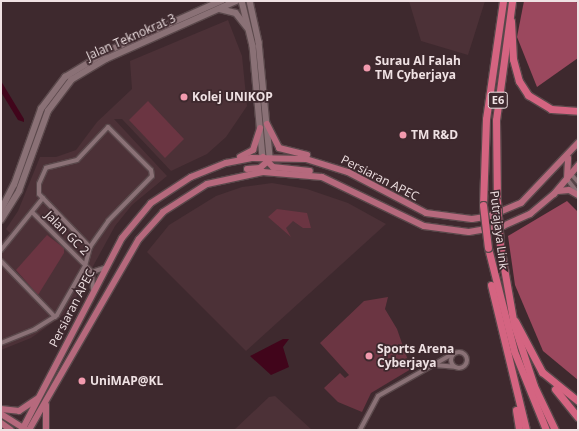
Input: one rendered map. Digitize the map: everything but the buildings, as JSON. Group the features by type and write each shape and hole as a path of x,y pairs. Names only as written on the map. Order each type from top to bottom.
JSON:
{"highway":[{"name":"Putrajaya Link","path":"503,1 486,119 483,205 488,250 514,351 546,430"},
{"name":"Putrajaya Link","path":"512,1 496,120 497,201 500,245 512,316 534,386 555,430"},
{"path":"510,9 513,59 518,82 542,105 578,112"},
{"path":"488,250 519,430"},
{"path":"512,316 523,332 547,378 578,401"},
{"path":"523,332 538,370 578,417"},
{"path":"504,346 526,430"}],"main road":[{"name":"Jalan Teknokrat 3","path":"1,220 19,191 48,111 66,86 106,58 236,1"},
{"path":"242,1 253,46 260,128 266,157"},
{"path":"250,1 267,124 266,163"},
{"path":"253,14 256,1"},
{"name":"Jalan Teknokrat 3","path":"1,210 14,185 41,110 65,77 108,51 219,2"},
{"path":"218,10 230,10 242,17 253,46"},
{"path":"267,124 279,148 338,168"},
{"path":"226,163 253,150 260,128"},
{"name":"Persiaran APEC","path":"25,430 41,393 93,289 104,268 130,227 151,203 191,177 226,163 266,157 306,159 338,168 415,208 454,219 479,218 506,211 525,200 548,178 578,143"},
{"path":"548,178 568,175 570,153"},
{"path":"225,178 266,163 322,176"},
{"name":"Persiaran APEC","path":"25,430 48,396 144,232 184,196 225,178 262,172 322,176 349,186 415,223 456,233 503,226 530,214 554,194 568,175 578,165"},
{"path":"554,194 563,189 578,194"},
{"path":"1,409 19,411 41,393"},
{"path":"46,430 44,415 48,396"},
{"path":"1,414 25,430"},
{"path":"1,423 12,430"}],"street":[{"path":"2,343 55,317 85,266 90,247 119,207 152,174 106,127 77,160 44,170 38,189 43,198 90,247"},
{"path":"568,175 578,182"},
{"path":"568,175 578,194"},
{"path":"1,250 33,213 43,198"},
{"name":"Jalan GC 2","path":"33,213 92,273 93,289"},
{"path":"1,261 55,317"},
{"path":"92,273 104,268"},
{"path":"454,353 451,359 455,367"},
{"path":"360,430 378,396 426,368 454,353 463,353 468,359 463,368 443,364 426,368"}],"shaded area":[{"path":"409,1 485,1 468,55 421,41"},
{"path":"524,1 576,1 578,5 578,58 537,87 517,37"},
{"path":"228,20 242,56 247,106 226,137 207,154 171,171 122,119 114,119 167,176 132,205 115,226 68,312 31,338 1,350 1,242 10,233 6,229 18,211 40,157 56,157 76,150 97,122 132,89 130,61"},
{"path":"1,81 24,119 24,122 18,120 1,92"},
{"path":"148,101 184,139 165,158 129,120"},
{"path":"272,183 307,189 348,203 386,224 246,351 147,252 169,225 216,196 242,187"},
{"path":"567,201 578,212 578,380 543,351 515,285 508,236"},
{"path":"277,209 307,213 311,228 303,228 293,221 286,228 291,237 268,217"},
{"path":"47,235 64,248 64,253 38,295 16,270"},
{"name":"Sports Arena Cyberjaya","path":"388,297 385,309 397,329 411,369 371,393 362,412 338,402 324,388 340,373 345,378 349,375 320,343 364,301"},
{"path":"283,339 289,339 283,347 289,367 271,375 250,356"},
{"path":"275,396 312,430 234,430 269,397"}],"place":[{"name":"Surau Al Falah TM Cyberjaya","path":"367,68"},
{"name":"Kolej UNIKOP","path":"184,97"},
{"name":"TM R&D","path":"403,135"},
{"name":"Sports Arena Cyberjaya","path":"369,356"},
{"name":"UniMAP@KL","path":"82,381"}]}
